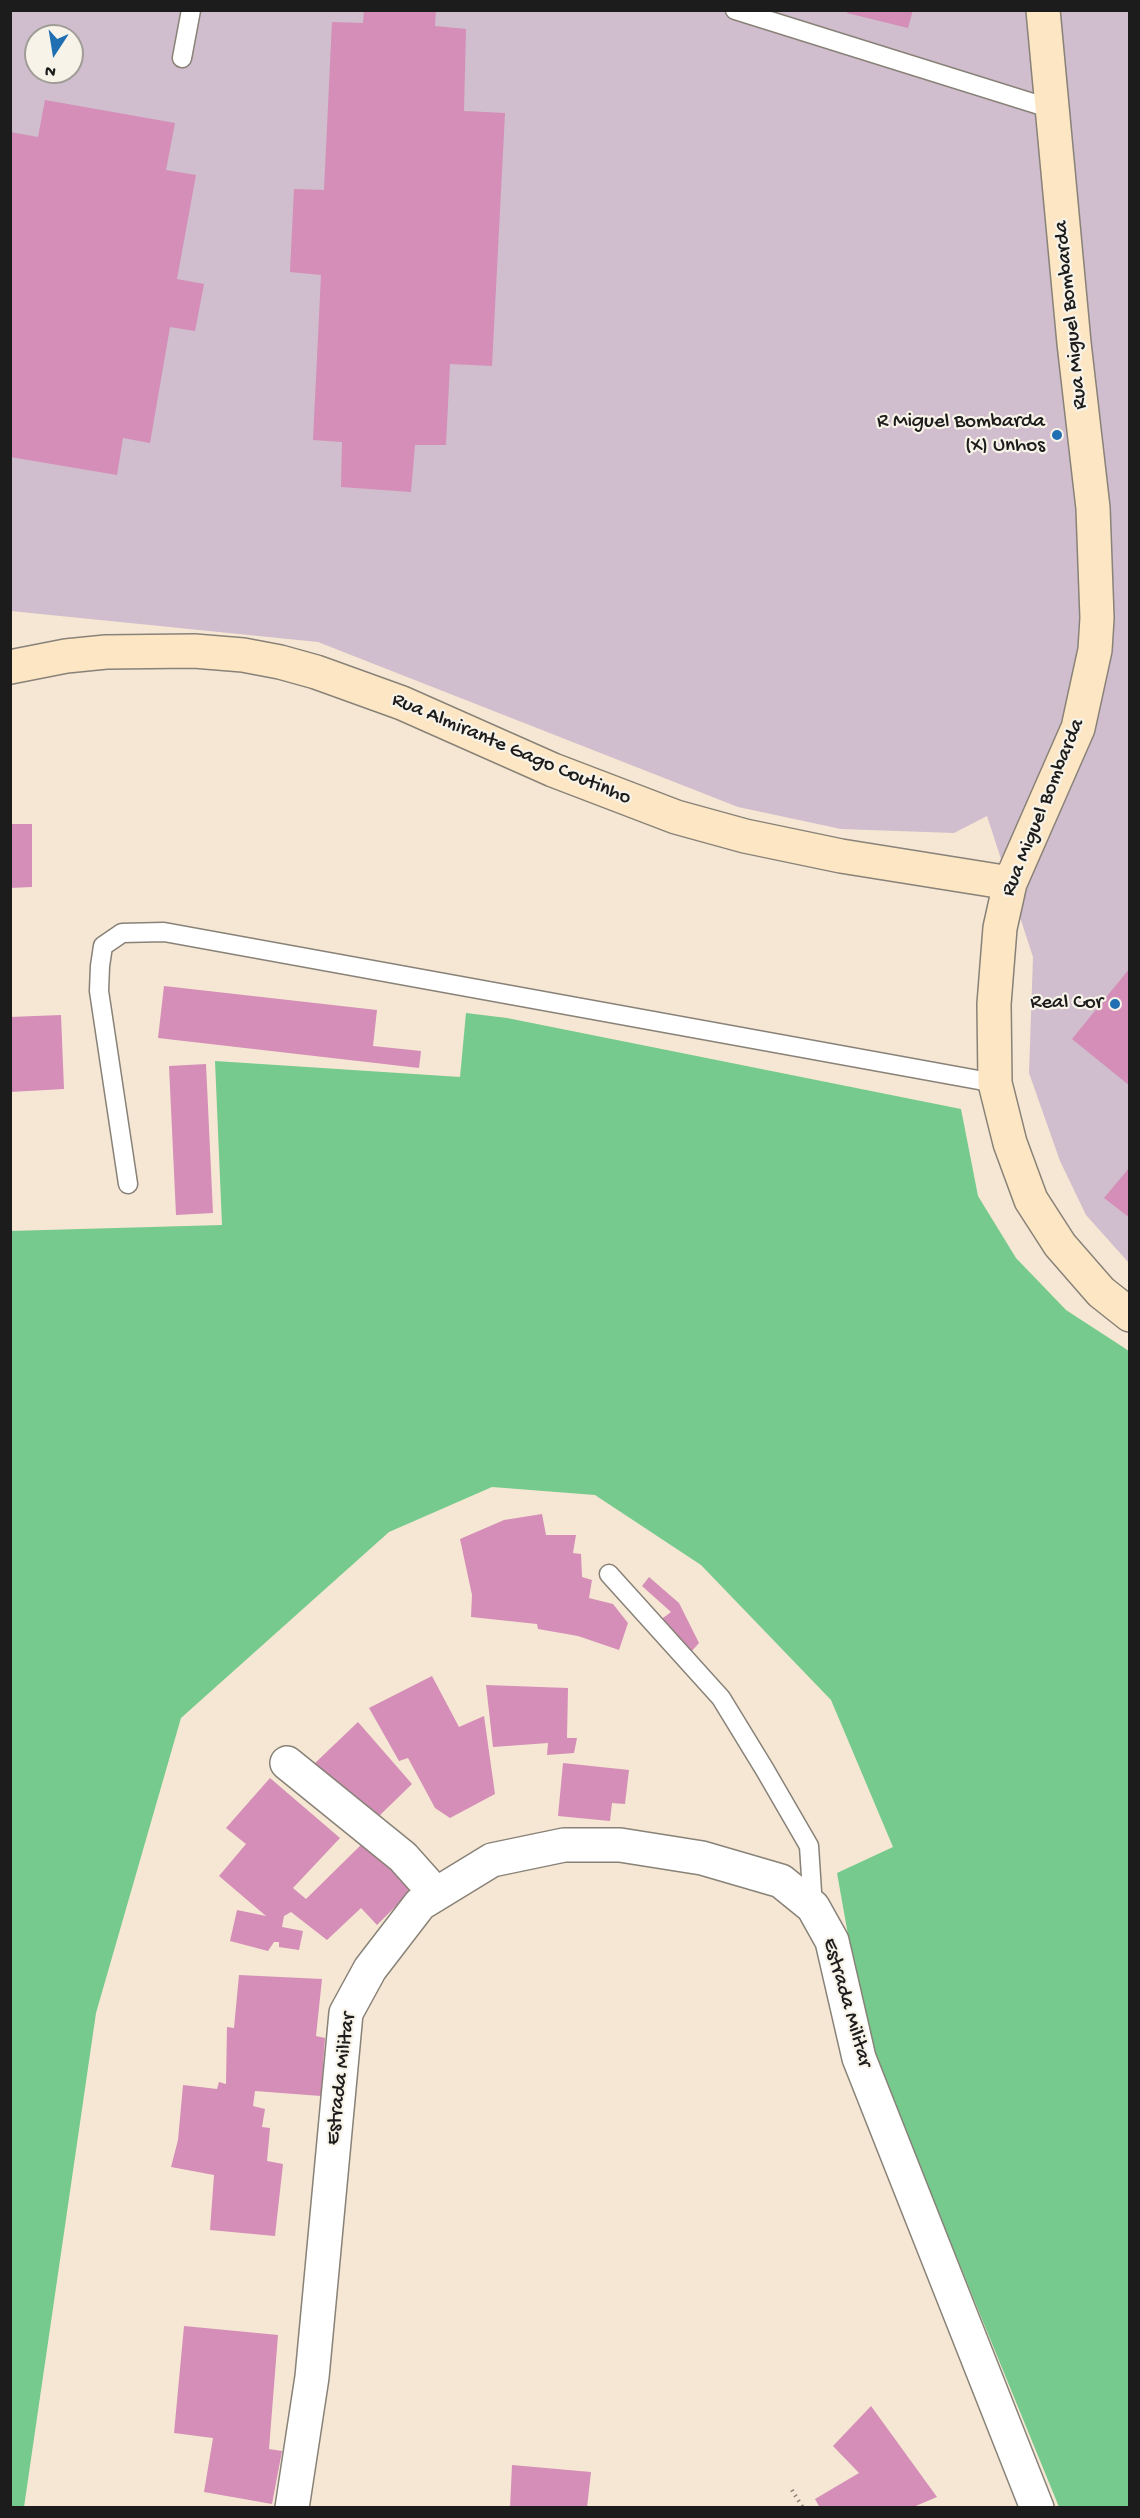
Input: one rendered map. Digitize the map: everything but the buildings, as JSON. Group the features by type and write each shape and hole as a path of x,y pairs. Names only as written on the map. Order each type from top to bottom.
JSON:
{"main road":[{"name":"Rua Miguel Bombarda","path":"1043,10 1074,343 1093,508 1097,618 1095,650 1078,728 1010,883 1000,928 994,1004 995,1083 1010,1143 1031,1200 1060,1245 1101,1292 1130,1314"},
{"name":"Rua Almirante Gago Coutinho","path":"10,667 66,656 106,652 194,651 243,655 280,662 316,672 402,704 553,770 676,817 745,836 841,856 1010,883"}],"street":[{"path":"287,1763 403,1857 436,1894"},
{"name":"Estrada Militar","path":"292,2508 312,2377 346,2013 370,1969 420,1904 436,1894 492,1860 564,1845 620,1845 702,1858 781,1881 813,1907 832,1941 860,2058 1037,2508"}],"lane":[{"path":"182,58 191,10"},
{"path":"735,10 1052,109"},
{"path":"128,1184 99,991 103,946 122,933 164,932 995,1083"},
{"path":"609,1574 721,1698 809,1846 813,1907"}],"path":[{"path":"792,2490 802,2508"}],"shaded area":[{"path":"10,11 1129,11 1129,1263 1086,1215 1060,1161 1029,1073 1033,957 987,816 954,833 841,829 738,807 318,642 11,611"}],"green space":[{"path":"466,1013 507,1018 961,1109 978,1196 1016,1258 1066,1310 1129,1351 1129,2507 1059,2507 866,2036 837,1873 893,1847 831,1700 701,1565 595,1495 492,1487 389,1532 181,1718 96,2013 24,2507 11,2507 10,1231 222,1225 215,1061 460,1077"}],"place":[{"name":"R Miguel Bombarda (X) Unhos","path":"1057,435"},
{"name":"Real Cor","path":"1115,1004"}]}
